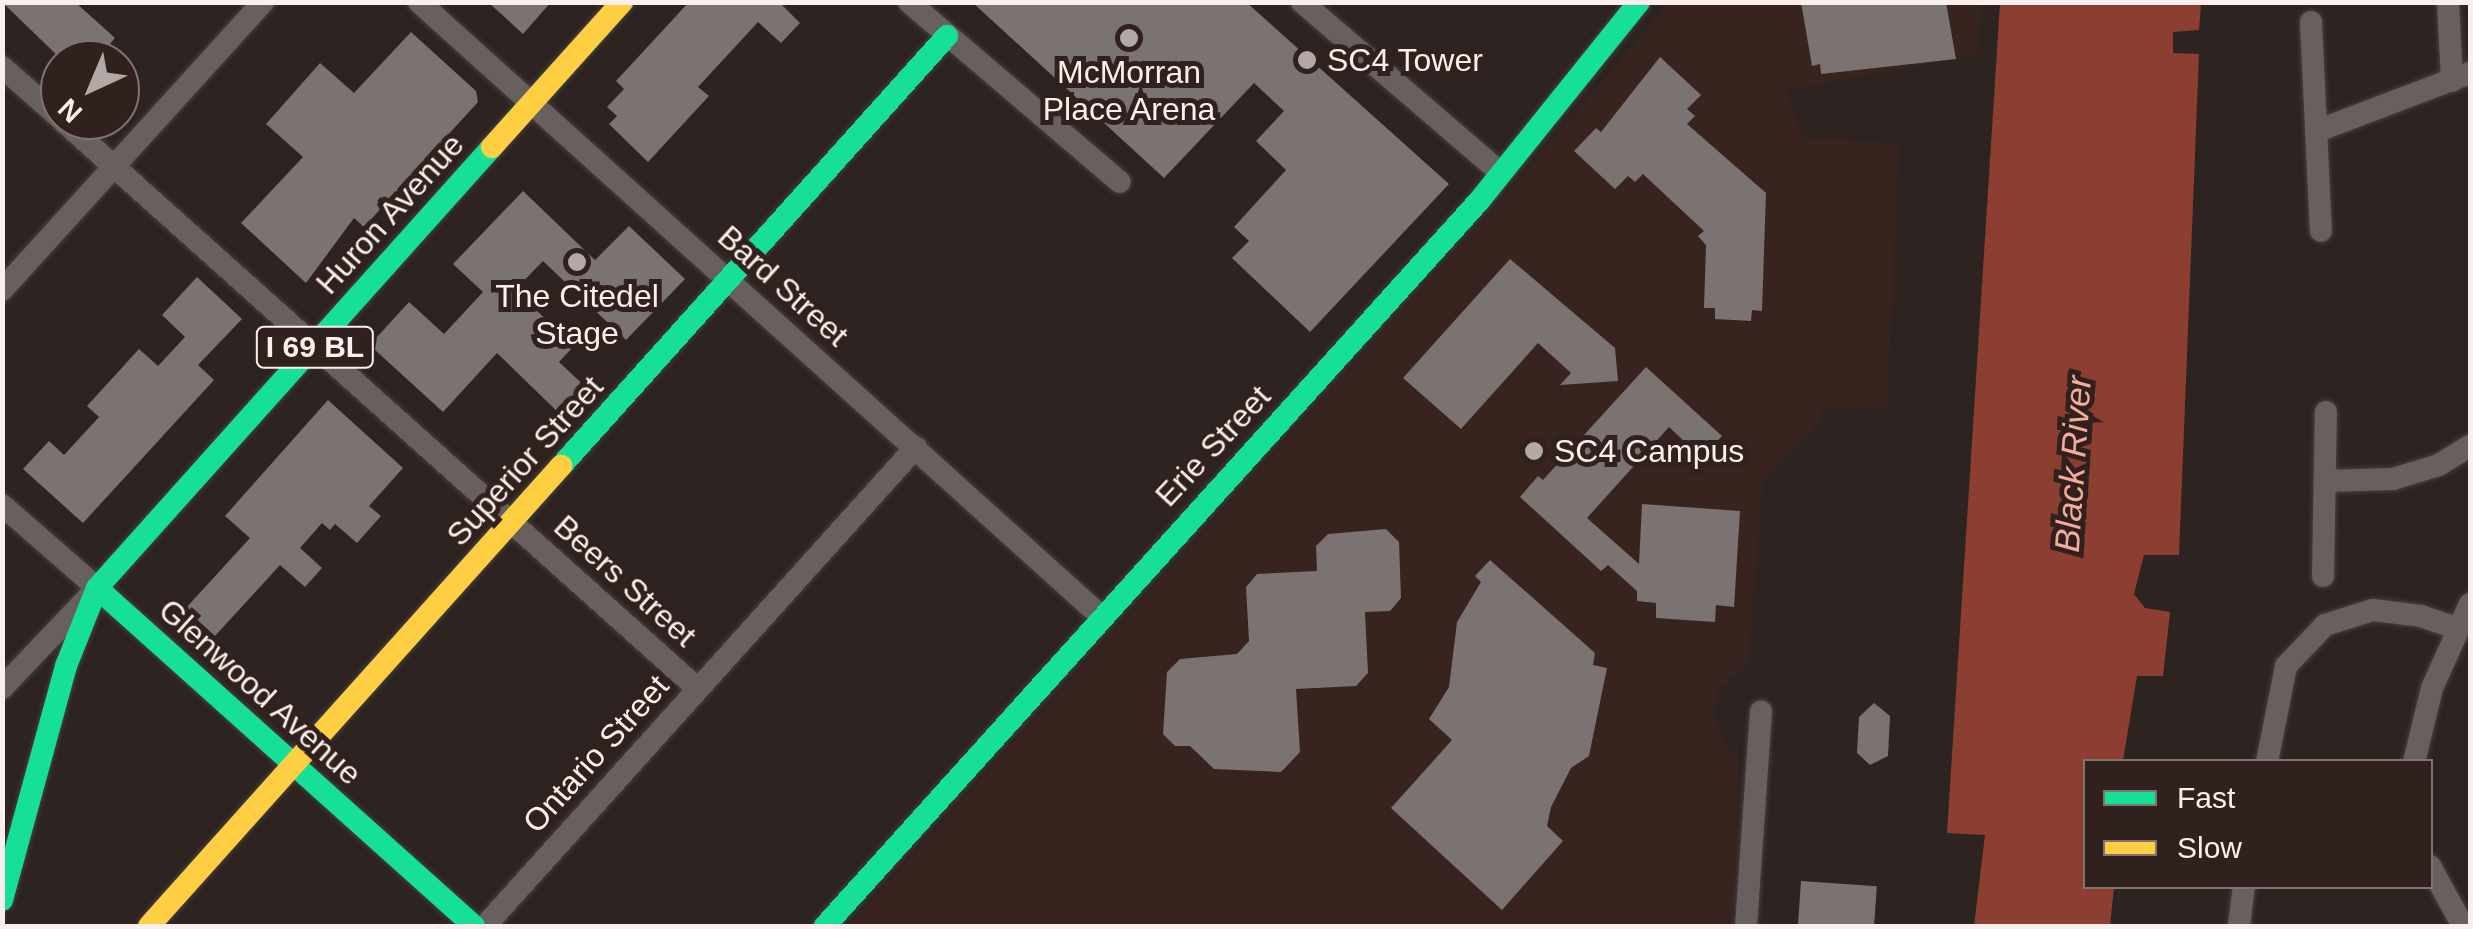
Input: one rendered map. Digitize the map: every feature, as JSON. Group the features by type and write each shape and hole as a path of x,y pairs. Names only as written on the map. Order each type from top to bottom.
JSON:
{"street":[{"path":"2,290 264,2"},
{"name":"Bard Street","path":"419,2 1103,618"},
{"name":"Huron Avenue","path":"2,688 314,348 622,2"},
{"path":"909,2 1120,182"},
{"path":"1302,2 1497,170"},
{"name":"Erie Street","path":"825,926 1479,201 1497,170 1638,2"},
{"path":"2317,130 2461,77 2448,2"},
{"path":"2311,22 2321,231"},
{"name":"Superior Street","path":"149,926 947,36"},
{"name":"Beers Street","path":"2,66 40,100"},
{"name":"Beers Street","path":"84,140 698,689"},
{"path":"2322,576 2326,412"},
{"path":"2326,481 2393,479 2439,465 2470,446"},
{"name":"Ontario Street","path":"486,926 916,448"},
{"name":"Glenwood Avenue","path":"2,506 474,926"},
{"name":"I 69 BL","path":"2,900 66,666 97,588"},
{"path":"2415,759 2432,688 2470,604"},
{"path":"2268,759 2286,666 2325,624 2372,610 2458,629"},
{"path":"1746,926 1761,712"},
{"path":"2433,871 2464,926"},
{"path":"2239,926 2244,889"}],"shaded area":[{"name":"SC4 Campus","path":"1669,3 1982,3 1977,55 1785,90 1803,138 1899,143 1887,410 1823,407 1821,421 1763,480 1748,663 1718,689 1713,713 1722,740 1740,759 1732,926 849,926 1509,191"}],"water":[{"name":"Black River","path":"2000,3 2201,3 2199,30 2173,32 2173,53 2199,54 2179,555 2144,555 2134,594 2145,608 2170,612 2163,676 2137,676 2123,759 2083,759 2083,889 2114,889 2110,926 1974,926 1985,835 1947,833"}],"building":[{"path":"2,2 75,2 115,38 113,40 41,40"},
{"path":"488,2 551,2 523,34"},
{"path":"689,2 779,2 800,23 781,43 758,22 698,87 709,96 648,162 609,124 617,116 607,107 624,89 616,81"},
{"path":"972,2 1246,2 1449,184 1310,332 1232,258 1249,241 1234,227 1286,170 1256,141 1284,111 1254,83 1164,178"},
{"path":"1801,2 1946,2 1956,59 1821,74 1820,64 1812,66"},
{"path":"411,32 476,91 478,102 364,227 354,218 306,283 241,223 303,157 266,124 320,63 354,93"},
{"path":"1660,57 1701,95 1687,109 1695,116 1687,124 1766,193 1762,311 1752,310 1751,321 1715,319 1715,308 1704,308 1706,245 1698,236 1704,231 1643,174 1635,182 1628,176 1615,189 1574,151 1596,128 1601,132"},
{"path":"523,191 595,260 629,226 685,279 626,340 543,261 515,290 574,346 559,362 592,393 566,420 497,353 443,412 375,350 377,337 409,302 444,334 483,292 453,264"},
{"path":"1510,259 1615,348 1618,381 1560,385 1571,373 1538,343 1461,429 1403,378"},
{"path":"197,277 242,319 198,365 214,380 83,523 23,469 49,441 64,455 99,417 87,406 139,349 158,366 185,337 162,315"},
{"path":"1646,367 1722,436 1702,458 1669,427 1587,518 1639,564 1642,504 1740,511 1734,607 1716,605 1715,622 1656,618 1656,603 1637,601 1637,591 1608,565 1601,571 1520,497 1538,476 1543,480"},
{"path":"328,400 403,468 369,506 381,516 357,543 335,524 330,530 322,523 300,548 322,568 305,587 280,565 215,636 185,609 250,538 225,516"},
{"path":"1386,529 1399,542 1401,598 1390,611 1365,612 1368,673 1356,686 1296,689 1300,752 1281,772 1214,769 1190,746 1175,746 1163,734 1167,672 1180,659 1237,654 1249,641 1246,587 1257,574 1317,571 1316,546 1328,534"},
{"path":"1490,560 1595,653 1593,665 1607,668 1589,756 1571,768 1551,807 1547,826 1563,841 1502,910 1391,808 1452,740 1429,719 1449,687 1457,622 1481,582 1475,576"},
{"path":"1874,703 1890,716 1888,756 1870,765 1857,753 1859,717"},
{"path":"1801,881 1877,886 1874,926 1798,926"}],"traffic: fast":[{"path":"825,926 1479,201 1639,2"},
{"path":"561,466 947,36"},
{"path":"2,900 66,666 97,588 492,147"},
{"path":"97,588 474,926"}],"traffic: slow":[{"path":"492,147 622,2"},
{"path":"149,926 561,466"}],"place":[{"name":"McMorran Place Arena","path":"1129,38"},
{"name":"SC4 Tower","path":"1307,60"},
{"name":"The Citedel Stage","path":"577,262"},
{"name":"SC4 Campus","path":"1534,451"}]}
